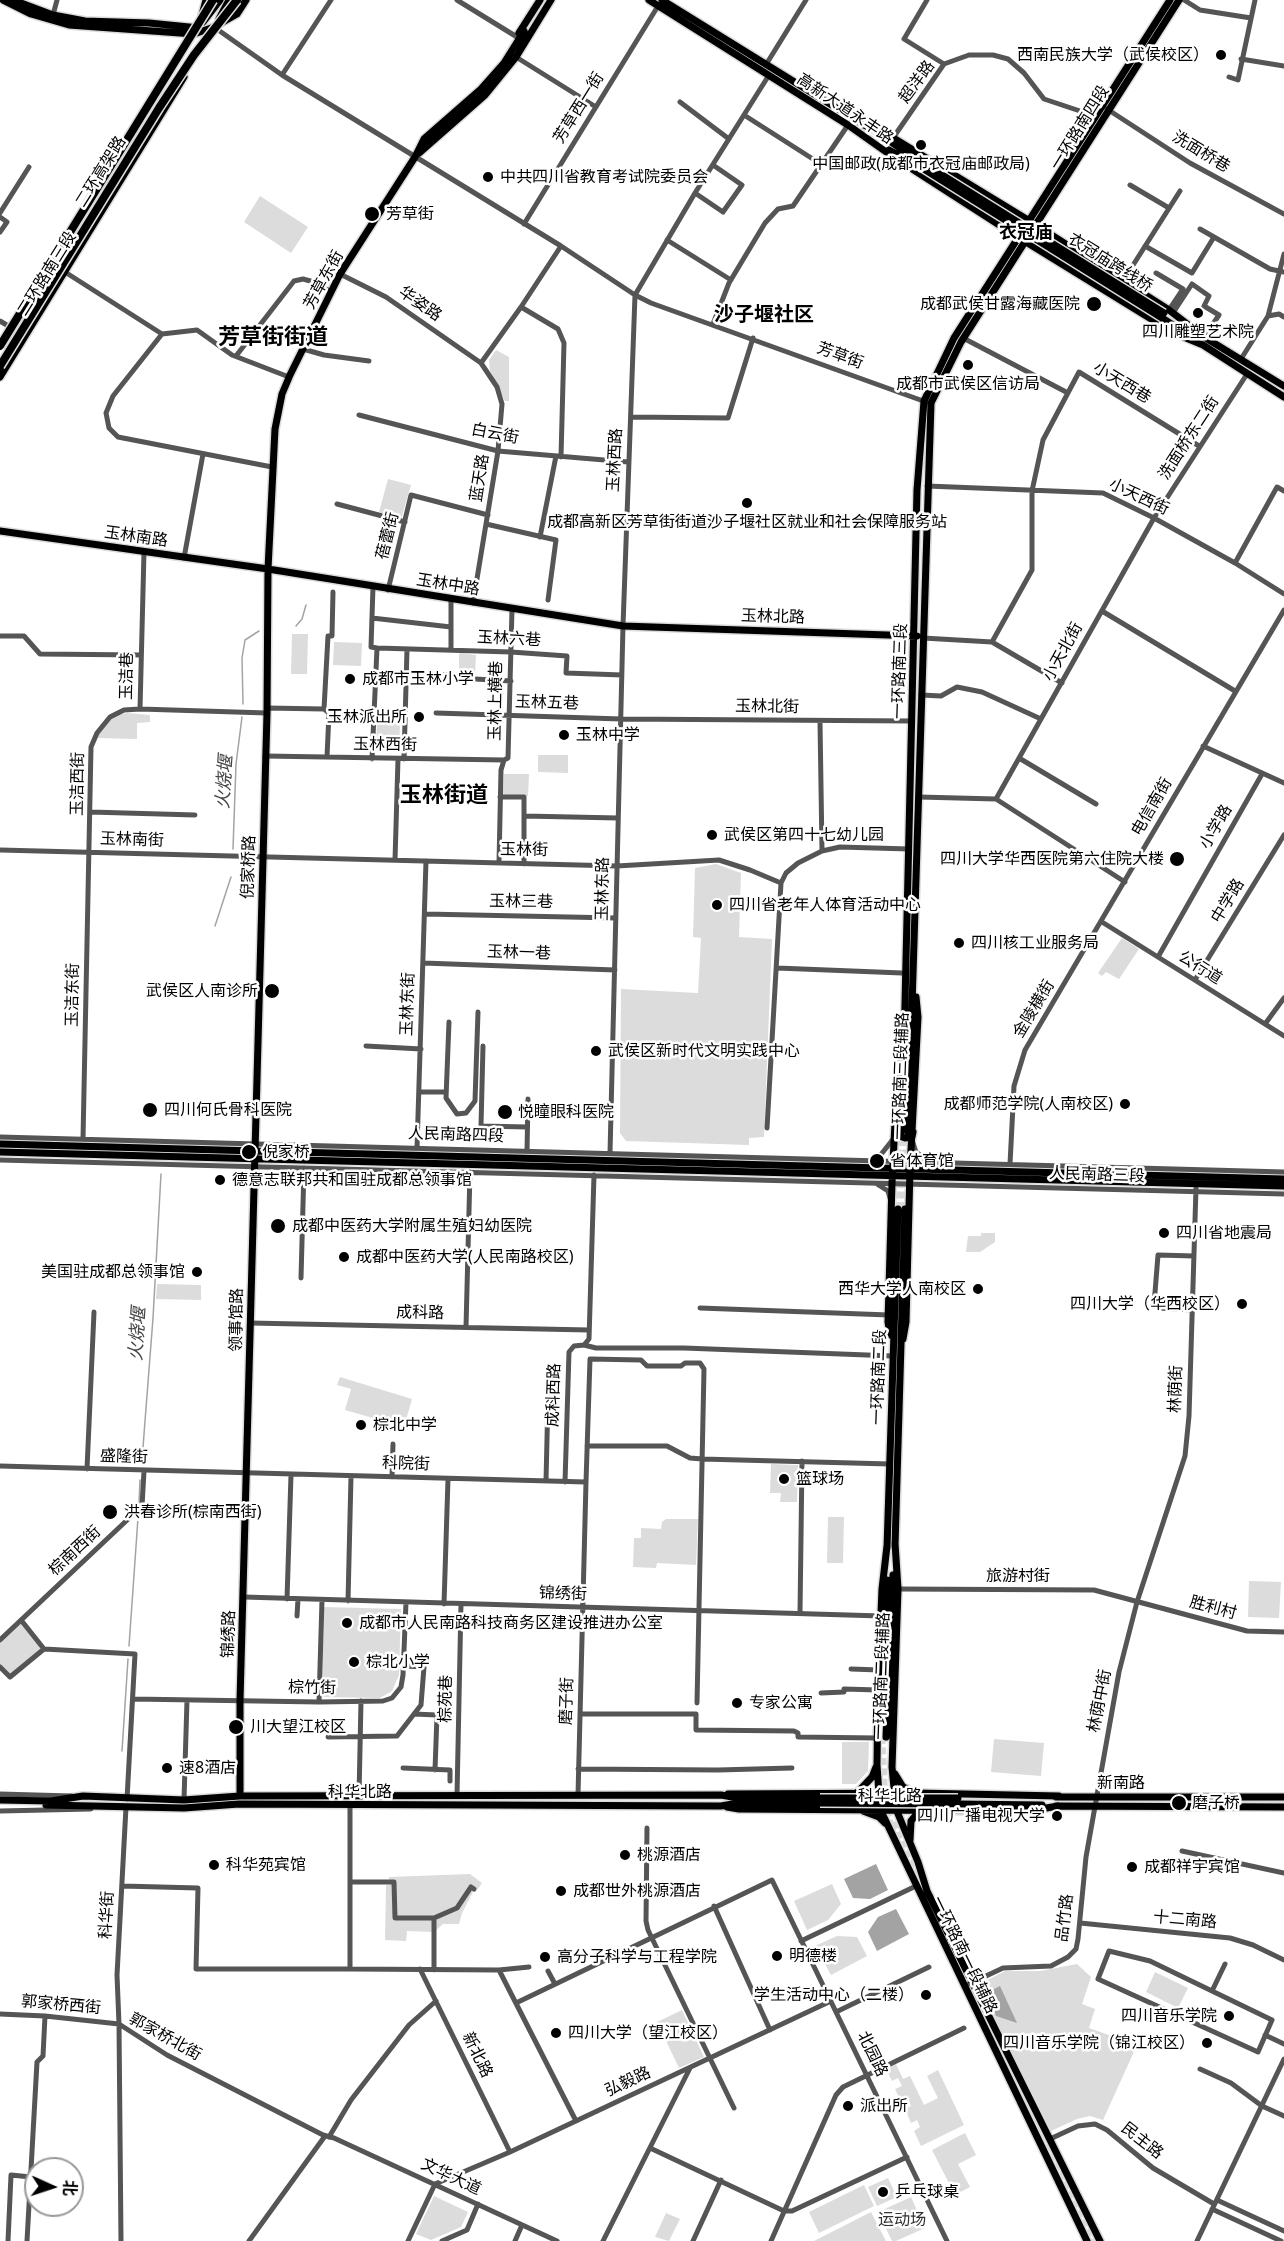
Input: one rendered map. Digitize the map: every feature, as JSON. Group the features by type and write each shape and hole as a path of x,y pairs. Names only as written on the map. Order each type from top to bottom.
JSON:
{"highway":[{"name":"二环高架路","path":"0,344 213,0"},
{"name":"二环高架路","path":"0,366 159,108 194,56 237,0"}],"main road":[{"path":"3,0 31,14 69,25 196,31 214,27 237,14 246,0"},
{"path":"13,0 53,15 85,21 149,23 196,31"},
{"path":"196,31 206,0"},
{"name":"二环路南三段","path":"0,344 196,31 220,0"},
{"name":"二环路南三段","path":"0,377 229,0"},
{"path":"471,103 540,0"},
{"path":"471,103 485,95 516,57 551,0"},
{"name":"高新大道永丰路","path":"649,0 660,3 767,63 864,124 893,138 1123,281 1167,314"},
{"name":"一环路南四段","path":"1021,239 1095,116 1170,0"},
{"name":"一环路南四段","path":"1031,223 1179,0"},
{"name":"高新大道永丰路","path":"660,3 1021,239 1174,333 1204,341"},
{"path":"471,103 503,68 526,32"},
{"name":"芳草东街","path":"268,569 273,443 279,404 289,377 340,274 415,157 471,103"},
{"path":"864,124 918,163"},
{"path":"861,133 918,163"},
{"name":"衣冠庙跨线桥","path":"918,163 1167,314"},
{"name":"一环路南三段","path":"903,972 909,849 917,490 927,402 954,338 1021,239"},
{"path":"1167,314 1247,374 1284,397"},
{"path":"1204,341 1241,359 1284,386"},
{"name":"一环路南三段","path":"914,976 927,486 927,402"},
{"name":"玉林南路","path":"0,531 268,569"},
{"name":"玉林中路","path":"268,569 623,626"},
{"name":"倪家桥路","path":"254,1155 267,711 268,569"},
{"name":"玉林北路","path":"623,626 915,635 922,638"},
{"path":"913,700 917,695 921,697"},
{"name":"一环路南三段辅路","path":"903,972 899,1029 903,1132 913,1143 910,1173"},
{"name":"一环路南三段辅路","path":"893,1172 903,1132 918,1017 914,976"},
{"name":"人民南路四段","path":"0,1144 100,1151"},
{"name":"人民南路四段","path":"0,1152 100,1151 893,1172"},
{"name":"领事馆路","path":"247,1474 254,1155"},
{"path":"893,1353 889,1315 899,1207 893,1172 910,1173 910,1195 899,1207"},
{"name":"人民南路三段","path":"910,1173 1197,1180 1284,1179"},
{"name":"人民南路三段","path":"1197,1180 1284,1186"},
{"name":"一环路南二段","path":"895,1543 902,1350 906,1322 899,1207"},
{"name":"一环路南二段","path":"887,1546 899,1207"},
{"name":"锦绣路","path":"240,1796 240,1700 247,1474"},
{"path":"881,1739 895,1543"},
{"name":"一环路南二段辅路","path":"895,1543 898,1589 892,1767 896,1809"},
{"path":"887,1546 881,1739 884,1751 893,1748"},
{"name":"一环路南二段辅路","path":"880,1809 877,1765 881,1739 876,1687 887,1546"},
{"path":"862,1809 870,1807 871,1802 868,1796 859,1793 872,1777 877,1765"},
{"path":"892,1767 903,1787 917,1793"},
{"name":"科华北路","path":"4,1802 83,1796 184,1800 240,1796 722,1795 738,1792 894,1792 1059,1796"},
{"path":"944,1793 935,1795 933,1801 935,1807 944,1809"},
{"name":"科华北路","path":"722,1795 738,1798 958,1801"},
{"name":"新南路","path":"958,1801 1038,1799 1059,1796 1284,1797"},
{"name":"科华北路","path":"721,1806 738,1803 820,1800"},
{"name":"新南路","path":"958,1801 1058,1806 1284,1807"},
{"name":"科华北路","path":"4,1802 184,1808 239,1804 721,1806 739,1809 1029,1811 1058,1806"},
{"path":"862,1809 879,1817 890,1831"},
{"name":"一环路南一段辅路","path":"880,1809 916,1886 1050,2139 1101,2241"},
{"name":"一环路南一段辅路","path":"896,1809 918,1862 927,1891 968,1985 1087,2241"},
{"path":"909,1843 911,1821 926,1809"}],"street":[{"path":"53,15 57,0"},
{"path":"282,75 331,0"},
{"path":"457,0 517,37"},
{"path":"767,63 806,0"},
{"path":"927,0 904,39 944,64"},
{"path":"1184,0 1200,10 1251,18"},
{"path":"1229,77 1238,80 1255,0"},
{"name":"芳草西一街","path":"524,224 660,3"},
{"name":"芳草街","path":"214,27 282,75 561,246 635,295 651,303 927,402"},
{"name":"超洋路","path":"893,138 944,64 969,55 993,55 1008,59 1024,73 1044,99 1095,116"},
{"path":"516,57 596,107"},
{"path":"1241,59 1284,66"},
{"path":"635,295 695,193 769,75"},
{"path":"680,102 729,139"},
{"name":"洗面桥巷","path":"1107,110 1190,163 1284,214"},
{"path":"744,115 816,161"},
{"path":"713,324 731,280 765,223 778,209 793,206 848,125"},
{"path":"695,193 723,212 742,184 713,165"},
{"path":"0,232 7,222 0,215 29,167"},
{"path":"1130,185 1169,208"},
{"path":"1123,281 1180,190"},
{"path":"1200,229 1270,269 1282,271"},
{"path":"1145,246 1192,273 1214,237"},
{"path":"667,240 731,280"},
{"path":"481,363 561,246"},
{"path":"1241,359 1268,316 1282,271 1284,254"},
{"path":"65,272 162,334 197,330 236,356 289,377"},
{"path":"1156,273 1183,289 1167,314"},
{"name":"华姿路","path":"340,274 386,297 481,363"},
{"path":"236,356 294,281 303,279 331,292"},
{"path":"1167,314 1192,284 1209,296 1204,306 1220,315 1204,341"},
{"name":"玉林西路","path":"623,626 635,295"},
{"path":"521,307 558,329 564,343 558,456 540,537"},
{"path":"1268,316 1284,317"},
{"path":"0,321 10,327"},
{"path":"162,334 113,396 106,413 109,428 118,437 272,466"},
{"path":"631,417 728,418 753,338"},
{"path":"965,339 1068,393"},
{"path":"303,348 324,355 369,362"},
{"name":"蓝天路","path":"473,603 498,452 502,404 497,387 481,363"},
{"name":"小天西巷","path":"992,642 1032,570 1032,491 1043,440 1079,372 1199,446"},
{"name":"洗面桥东二街","path":"1154,518 1247,374"},
{"name":"白云街","path":"359,415 498,452 628,462"},
{"path":"184,558 203,454"},
{"name":"小天西街","path":"927,486 1103,493 1154,518 1235,563 1284,594"},
{"path":"1235,563 1278,487 1284,491"},
{"name":"蓓蕾街","path":"388,590 411,495 488,515"},
{"path":"337,504 405,522"},
{"name":"小天北街","path":"996,799 1154,518"},
{"path":"486,524 556,540 548,600"},
{"name":"玉洁巷","path":"144,552 140,709 267,711 324,709"},
{"path":"372,759 377,648 371,647 373,587"},
{"path":"327,757 329,713 324,709 328,636 332,636 333,592"},
{"path":"451,599 451,650"},
{"name":"玉林上横巷","path":"500,863 501,770 504,760 508,758 512,609"},
{"name":"电信南街","path":"1125,882 1284,610"},
{"path":"1102,611 1235,691"},
{"path":"372,618 451,627"},
{"name":"玉林东路","path":"610,1153 623,626"},
{"path":"0,636 24,636 40,654 141,655"},
{"path":"922,638 992,642 1062,682"},
{"name":"玉林六巷","path":"377,648 567,656 566,673 622,675"},
{"path":"395,860 407,649"},
{"path":"406,674 454,675 457,678 511,681"},
{"path":"921,697 941,696 957,687 974,690 1041,719"},
{"name":"玉洁西街","path":"90,853 93,740 104,722 110,717 124,710 140,709"},
{"name":"玉林五巷","path":"436,713 621,719"},
{"name":"玉林北街","path":"621,719 912,721"},
{"path":"820,722 822,851"},
{"path":"1203,746 1284,783"},
{"name":"玉林西街","path":"265,756 504,760"},
{"path":"1019,758 1096,804"},
{"name":"小学路","path":"1158,956 1262,774"},
{"path":"500,797 524,797 524,864"},
{"path":"919,797 996,799 1125,882"},
{"path":"90,812 195,815"},
{"path":"524,816 618,818"},
{"name":"中学路","path":"1196,979 1284,835"},
{"path":"767,1128 781,883 786,873 798,863 822,851 840,847 909,849"},
{"name":"玉林南街","path":"0,850 262,857"},
{"name":"玉洁东街","path":"83,1139 90,853"},
{"name":"玉林街","path":"262,857 617,866 718,860 781,883"},
{"name":"玉林东街","path":"417,1148 426,861"},
{"name":"金陵横街","path":"1010,1164 1014,1086 1022,1058 1125,882"},
{"name":"玉林三巷","path":"425,914 616,918"},
{"name":"公行道","path":"1102,921 1284,1034"},
{"name":"玉林一巷","path":"423,963 615,970"},
{"path":"777,968 903,972"},
{"path":"1266,1023 1284,998"},
{"path":"449,1022 446,1098 457,1114 466,1113 475,1101 478,1012"},
{"path":"366,1046 421,1049"},
{"path":"483,1046 482,1126 527,1127"},
{"path":"419,1092 446,1092"},
{"path":"527,1151 528,1099"},
{"path":"870,1160 879,1157 903,1132"},
{"name":"人民南路四段","path":"0,1137 83,1139 254,1155 304,1168 875,1183 893,1172"},
{"path":"913,1143 916,1152 930,1162"},
{"name":"人民南路四段","path":"0,1160 254,1155 417,1148 870,1160 893,1172 910,1173"},
{"name":"人民南路三段","path":"1284,1172 1197,1180 923,1184 910,1173 930,1162 1010,1164 1197,1180 1284,1194"},
{"path":"301,1278 304,1168"},
{"path":"466,1327 470,1172"},
{"name":"成科西路","path":"564,1482 569,1352 574,1346 584,1345 589,1339 594,1175"},
{"name":"林荫街","path":"1137,1602 1185,1456 1189,1416 1197,1180"},
{"path":"875,1183 888,1191 899,1207"},
{"path":"910,1195 923,1184"},
{"path":"1192,1310 1159,1308 1154,1305 1156,1258 1158,1256 1194,1256"},
{"path":"700,1308 889,1315"},
{"path":"87,1469 94,1312"},
{"name":"成科路","path":"250,1323 589,1330"},
{"path":"584,1345 596,1348 893,1353"},
{"path":"583,1608 590,1359 641,1360 646,1366 681,1366 685,1363 700,1363 704,1369 697,1703"},
{"path":"546,1481 548,1397"},
{"path":"392,1477 393,1444"},
{"path":"587,1446 667,1446 690,1458 702,1459 890,1464"},
{"path":"800,1614 802,1461"},
{"name":"盛隆街","path":"0,1467 247,1474"},
{"name":"棕南西街","path":"0,1640 142,1506 144,1471"},
{"name":"科院街","path":"247,1474 564,1482"},
{"path":"287,1599 291,1475"},
{"path":"348,1601 351,1476"},
{"path":"444,1604 448,1479"},
{"path":"564,1482 586,1482"},
{"name":"旅游村街","path":"898,1589 1094,1590 1137,1602"},
{"name":"锦绣街","path":"244,1597 881,1616"},
{"path":"297,1616 298,1599"},
{"path":"319,1702 322,1600"},
{"name":"棕竹街","path":"133,1699 319,1702 383,1701 392,1698 401,1687 406,1602"},
{"name":"胜利村","path":"1137,1602 1247,1631 1284,1632"},
{"name":"林荫中街","path":"1095,1806 1119,1672 1137,1602"},
{"name":"棕苑巷","path":"458,1795 461,1604"},
{"name":"磨子街","path":"578,1795 583,1608"},
{"path":"21,1620 44,1649"},
{"path":"0,1667 10,1677 44,1649 135,1654 127,1798"},
{"path":"328,1737 397,1736 421,1705 424,1667 404,1666"},
{"path":"851,1669 879,1670"},
{"path":"821,1693 821,1691 844,1692 844,1689 876,1687"},
{"path":"184,1800 187,1700"},
{"path":"359,1796 361,1701"},
{"path":"414,1714 437,1715 435,1770"},
{"path":"580,1714 696,1714 696,1730 795,1731 798,1737 881,1739"},
{"path":"403,1768 450,1770 450,1780"},
{"path":"578,1769 792,1768"},
{"path":"0,1794 83,1796"},
{"path":"350,1806 350,1969"},
{"name":"品竹路","path":"968,1985 1003,1968 1044,1967 1064,1960 1076,1948 1086,1857 1095,1806"},
{"path":"0,1811 70,1811 107,1807"},
{"name":"科华街","path":"119,2024 117,1975 126,1807"},
{"path":"647,1828 646,1922 734,2108"},
{"path":"1182,1851 1284,1874"},
{"name":"北园路","path":"714,1906 772,1880 947,2241"},
{"path":"350,1882 394,1882 395,1918 434,1918 457,1908 471,1887 474,1889"},
{"path":"122,1886 198,1888 196,1969 499,1970 530,1967"},
{"path":"801,1941 916,1886"},
{"path":"516,2003 714,1906 770,2030"},
{"path":"434,1918 434,1970"},
{"name":"十二南路","path":"1080,1923 1230,1938 1253,1945 1284,1960"},
{"path":"1109,1951 1150,1961 1212,1991 1272,2020 1258,2052 1098,1979 1109,1951"},
{"path":"1212,1991 1225,1964"},
{"path":"836,2012 929,1967"},
{"name":"新北路","path":"420,1970 510,2152"},
{"path":"499,1970 576,2121"},
{"path":"549,1971 555,1984"},
{"path":"249,2241 329,2137 351,2100 409,2025 436,2001"},
{"name":"弘毅路","path":"435,2184 510,2152 831,2001"},
{"name":"郭家桥西街","path":"0,2014 119,2024"},
{"path":"32,2157 37,2062 43,2056 45,2016"},
{"name":"郭家桥北街","path":"119,2024 167,2055 329,2137"},
{"name":"郭家桥北街","path":"119,2024 121,2241"},
{"path":"771,2241 837,2095 843,2087 964,2028"},
{"path":"1265,2035 1284,2044"},
{"path":"1197,2241 1284,2059"},
{"path":"603,2241 690,2068"},
{"path":"1200,2069 1231,2083 1262,2106 1284,2116"},
{"name":"民主路","path":"1050,2139 1078,2126 1095,2124 1107,2130 1153,2168 1214,2204"},
{"name":"文华大道","path":"329,2137 557,2241"},
{"path":"650,2148 784,2211 792,2211 907,2157"},
{"path":"8,2241 11,2175 24,2176"},
{"path":"693,2241 721,2180"},
{"path":"408,2241 435,2184"},
{"path":"442,2241 466,2230 478,2204"},
{"path":"1214,2204 1284,2230"},
{"path":"1214,2204 1281,2241"},
{"path":"27,2241 28,2217"},
{"path":"515,2241 522,2225"}],"green space":[{"path":"260,196 308,227 291,253 244,222"},
{"path":"496,350 509,357 509,401 505,401 490,371 489,360"},
{"path":"388,479 411,485 401,519 379,512"},
{"path":"292,634 308,634 307,674 291,674"},
{"path":"334,642 362,643 361,666 333,665"},
{"path":"459,654 476,655 473,678 459,676"},
{"path":"127,713 150,715 150,722 137,723 137,739 97,738 104,725 115,715"},
{"path":"377,722 400,723 399,752 376,751"},
{"path":"538,755 568,755 568,773 538,772"},
{"path":"504,774 529,774 528,796 503,796"},
{"path":"716,864 741,873 739,937 772,939 764,1137 749,1138 749,1145 626,1141 620,1133 621,989 698,993 701,938 693,937 695,868"},
{"path":"1122,938 1139,949 1119,979 1106,972 1102,976 1098,973"},
{"path":"981,1233 995,1233 995,1242 980,1252 966,1252 968,1236 981,1236"},
{"path":"157,1284 201,1285 201,1300 156,1299"},
{"path":"340,1377 412,1399 404,1427 345,1410 351,1389 337,1385"},
{"name":"篮球场","path":"771,1464 798,1465 797,1502 780,1502 781,1493 770,1493"},
{"path":"828,1517 844,1517 843,1563 827,1563"},
{"path":"666,1519 698,1519 696,1565 657,1563 656,1568 633,1567 634,1538 641,1538 641,1528 661,1529 662,1522"},
{"path":"1249,1581 1281,1582 1279,1618 1248,1617"},
{"path":"324,1607 401,1609 399,1675 392,1691 380,1698 322,1697"},
{"path":"21,1620 44,1649 10,1677 0,1667 0,1640"},
{"path":"994,1739 1044,1743 1041,1776 991,1772"},
{"path":"842,1742 869,1742 868,1771 856,1784 842,1784"},
{"path":"470,1874 482,1883 478,1889 475,1888 459,1924 443,1924 434,1932 407,1931 406,1941 385,1940 386,1885 389,1885 389,1877"},
{"path":"832,1884 841,1904 828,1920 807,1930 794,1901"},
{"path":"837,1936 857,1937 867,1956 831,1975 815,1946"},
{"path":"1077,1964 1091,1977 1082,2004 1095,2009 1089,2028 1137,2045 1103,2120 1090,2116 1077,2119 1051,2131 978,1985 1005,1971 1040,1971"},
{"path":"1155,1972 1188,1988 1178,2008 1146,1992"},
{"path":"682,2010 704,2057 679,2068 657,2022"},
{"path":"896,2064 903,2079 910,2076 924,2105 938,2098 927,2076 938,2070 964,2125 921,2146 914,2131 920,2127 917,2120 911,2123 905,2109 911,2106 908,2099 901,2102 895,2089 902,2086 898,2078 892,2081 886,2069"},
{"path":"965,2133 976,2155 958,2164 970,2187 955,2195 932,2150"},
{"name":"乒乓球桌","path":"888,2178 897,2197 877,2206 868,2187"},
{"name":"运动场","path":"864,2185 874,2206 819,2233 809,2212"},
{"path":"434,2196 468,2212 461,2227 431,2240 416,2234"},
{"name":"运动场","path":"911,2197 925,2228 892,2241 878,2212"},
{"name":"运动场","path":"871,2212 886,2241 814,2241"},
{"path":"666,2213 680,2219 669,2241 655,2237"}],"shaded area":[{"path":"876,1864 888,1890 870,1899 853,1898 844,1879"},
{"path":"896,1909 909,1934 877,1951 868,1932 878,1917"},
{"path":"1000,1986 1017,2023 996,2016 986,1993"}],"waterway":[{"name":"火烧堰","path":"296,626 302,619 306,605"},
{"name":"火烧堰","path":"243,704 242,658 245,640 259,631"},
{"name":"火烧堰","path":"233,849 236,764 242,717"},
{"name":"火烧堰","path":"215,926 231,877"},
{"name":"火烧堰","path":"142,1460 161,1174"},
{"name":"火烧堰","path":"139,1503 140,1480"},
{"name":"火烧堰","path":"129,1646 138,1518"},
{"name":"火烧堰","path":"122,1751 128,1659"}],"tunnel":[{"path":"527,33 540,2"},
{"path":"906,1167 908,1133"},
{"path":"898,1209 902,1134"},
{"path":"905,1209 906,1178"},
{"path":"882,1737 885,1806 892,1829"},
{"path":"894,1822 900,1841 927,1897"},
{"path":"1013,2079 1093,2241"}],"place":[{"name":"西南民族大学（武侯校区）","path":"1221,55"},
{"name":"中国邮政(成都市衣冠庙邮政局)","path":"921,145"},
{"name":"中共四川省教育考试院委员会","path":"488,177"},
{"name":"芳草街","path":"372,214"},
{"name":"成都武侯甘露海藏医院","path":"1094,304"},
{"name":"四川雕塑艺术院","path":"1198,313"},
{"name":"成都市武侯区信访局","path":"968,365"},
{"name":"成都高新区芳草街街道沙子堰社区就业和社会保障服务站","path":"747,503"},
{"name":"成都市玉林小学","path":"350,679"},
{"name":"玉林派出所","path":"419,717"},
{"name":"玉林中学","path":"564,735"},
{"name":"武侯区第四十七幼儿园","path":"712,835"},
{"name":"四川大学华西医院第六住院大楼","path":"1177,859"},
{"name":"四川省老年人体育活动中心","path":"717,905"},
{"name":"四川核工业服务局","path":"959,943"},
{"name":"武侯区人南诊所","path":"272,991"},
{"name":"武侯区新时代文明实践中心","path":"596,1051"},
{"name":"成都师范学院(人南校区)","path":"1125,1104"},
{"name":"四川何氏骨科医院","path":"150,1110"},
{"name":"悦瞳眼科医院","path":"505,1112"},
{"name":"倪家桥","path":"249,1152"},
{"name":"省体育馆","path":"877,1161"},
{"name":"德意志联邦共和国驻成都总领事馆","path":"220,1180"},
{"name":"成都中医药大学附属生殖妇幼医院","path":"278,1226"},
{"name":"四川省地震局","path":"1164,1233"},
{"name":"成都中医药大学(人民南路校区)","path":"344,1257"},
{"name":"美国驻成都总领事馆","path":"197,1272"},
{"name":"西华大学人南校区","path":"978,1289"},
{"name":"四川大学（华西校区）","path":"1242,1304"},
{"name":"棕北中学","path":"361,1425"},
{"name":"篮球场","path":"784,1479"},
{"name":"洪春诊所(棕南西街)","path":"110,1512"},
{"name":"成都市人民南路科技商务区建设推进办公室","path":"347,1623"},
{"name":"棕北小学","path":"354,1662"},
{"name":"专家公寓","path":"737,1703"},
{"name":"川大望江校区","path":"236,1727"},
{"name":"速8酒店","path":"167,1768"},
{"name":"磨子桥","path":"1179,1803"},
{"name":"四川广播电视大学","path":"1057,1816"},
{"name":"桃源酒店","path":"625,1855"},
{"name":"科华苑宾馆","path":"214,1865"},
{"name":"成都祥宇宾馆","path":"1132,1867"},
{"name":"成都世外桃源酒店","path":"561,1891"},
{"name":"明德楼","path":"777,1956"},
{"name":"高分子科学与工程学院","path":"545,1957"},
{"name":"学生活动中心（二楼）","path":"926,1995"},
{"name":"四川音乐学院","path":"1229,2016"},
{"name":"四川大学（望江校区）","path":"556,2033"},
{"name":"四川音乐学院（锦江校区）","path":"1207,2043"},
{"name":"派出所","path":"848,2106"},
{"name":"乒乓球桌","path":"883,2192"}],"district":[{"name":"衣冠庙","path":"1026,233"},
{"name":"沙子堰社区","path":"764,315"},
{"name":"芳草街街道","path":"273,338"},
{"name":"玉林街道","path":"444,796"}]}
